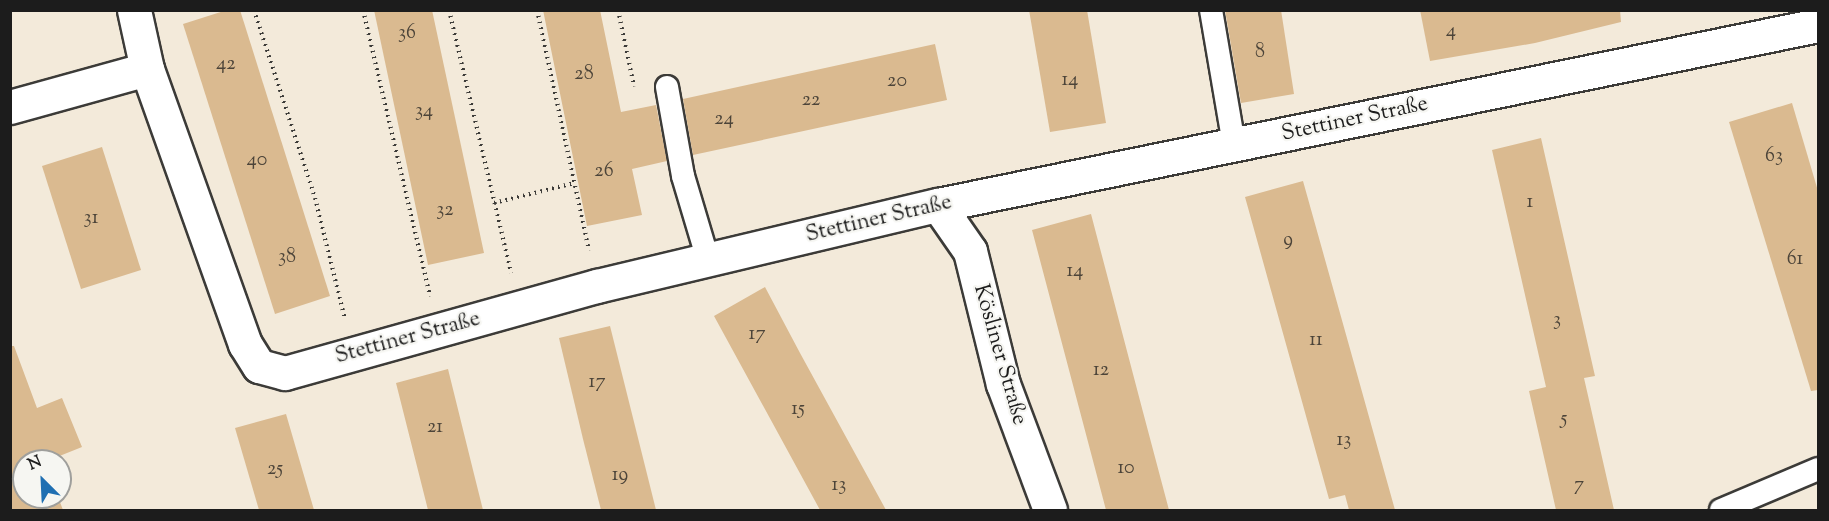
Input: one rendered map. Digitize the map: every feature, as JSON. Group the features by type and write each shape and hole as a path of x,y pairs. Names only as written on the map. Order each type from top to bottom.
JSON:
{"street":[{"name":"Stettiner Straße","path":"134,10 147,69 245,344 259,366 285,373 597,286 938,205 1818,25"},
{"path":"10,107 147,69"},
{"name":"Kösliner Straße","path":"938,205 970,251 1003,384 1050,510"}],"lane":[{"path":"1211,10 1233,144"},
{"path":"667,87 683,176 708,260"},
{"path":"1721,510 1818,469"}],"path":[{"path":"254,10 315,198 354,354"},
{"path":"363,10 438,330"},
{"path":"449,10 520,308"},
{"path":"537,10 597,286"},
{"path":"494,202 575,183"}],"building":[{"path":"227,10 240,10 330,296 275,314 183,24"},
{"path":"374,10 432,10 484,253 428,265"},
{"path":"543,10 600,10 621,112 656,105 667,161 632,169 642,215 587,226"},
{"path":"1029,10 1087,10 1106,123 1050,132"},
{"path":"1225,10 1281,10 1294,94 1241,103"},
{"path":"1420,10 1620,10 1621,22 1535,43 1430,61"},
{"path":"935,44 947,100 693,155 683,99"},
{"path":"1792,103 1818,191 1818,390 1811,391 1729,122"},
{"path":"1541,138 1595,376 1584,378 1614,510 1556,510 1529,391 1546,387 1492,150"},
{"path":"102,147 141,270 81,289 42,166"},
{"path":"1303,181 1395,510 1349,510 1345,495 1329,499 1245,197"},
{"path":"1091,214 1169,510 1106,510 1032,230"},
{"path":"765,287 886,510 820,510 714,316"},
{"path":"610,326 656,510 601,510 583,439 559,338"},
{"path":"10,346 14,346 37,408 62,398 82,447 72,451 72,449 12,449 12,509 63,510 10,510"},
{"path":"448,369 483,510 428,510 396,383"},
{"path":"286,414 314,510 259,510 235,428"}]}
